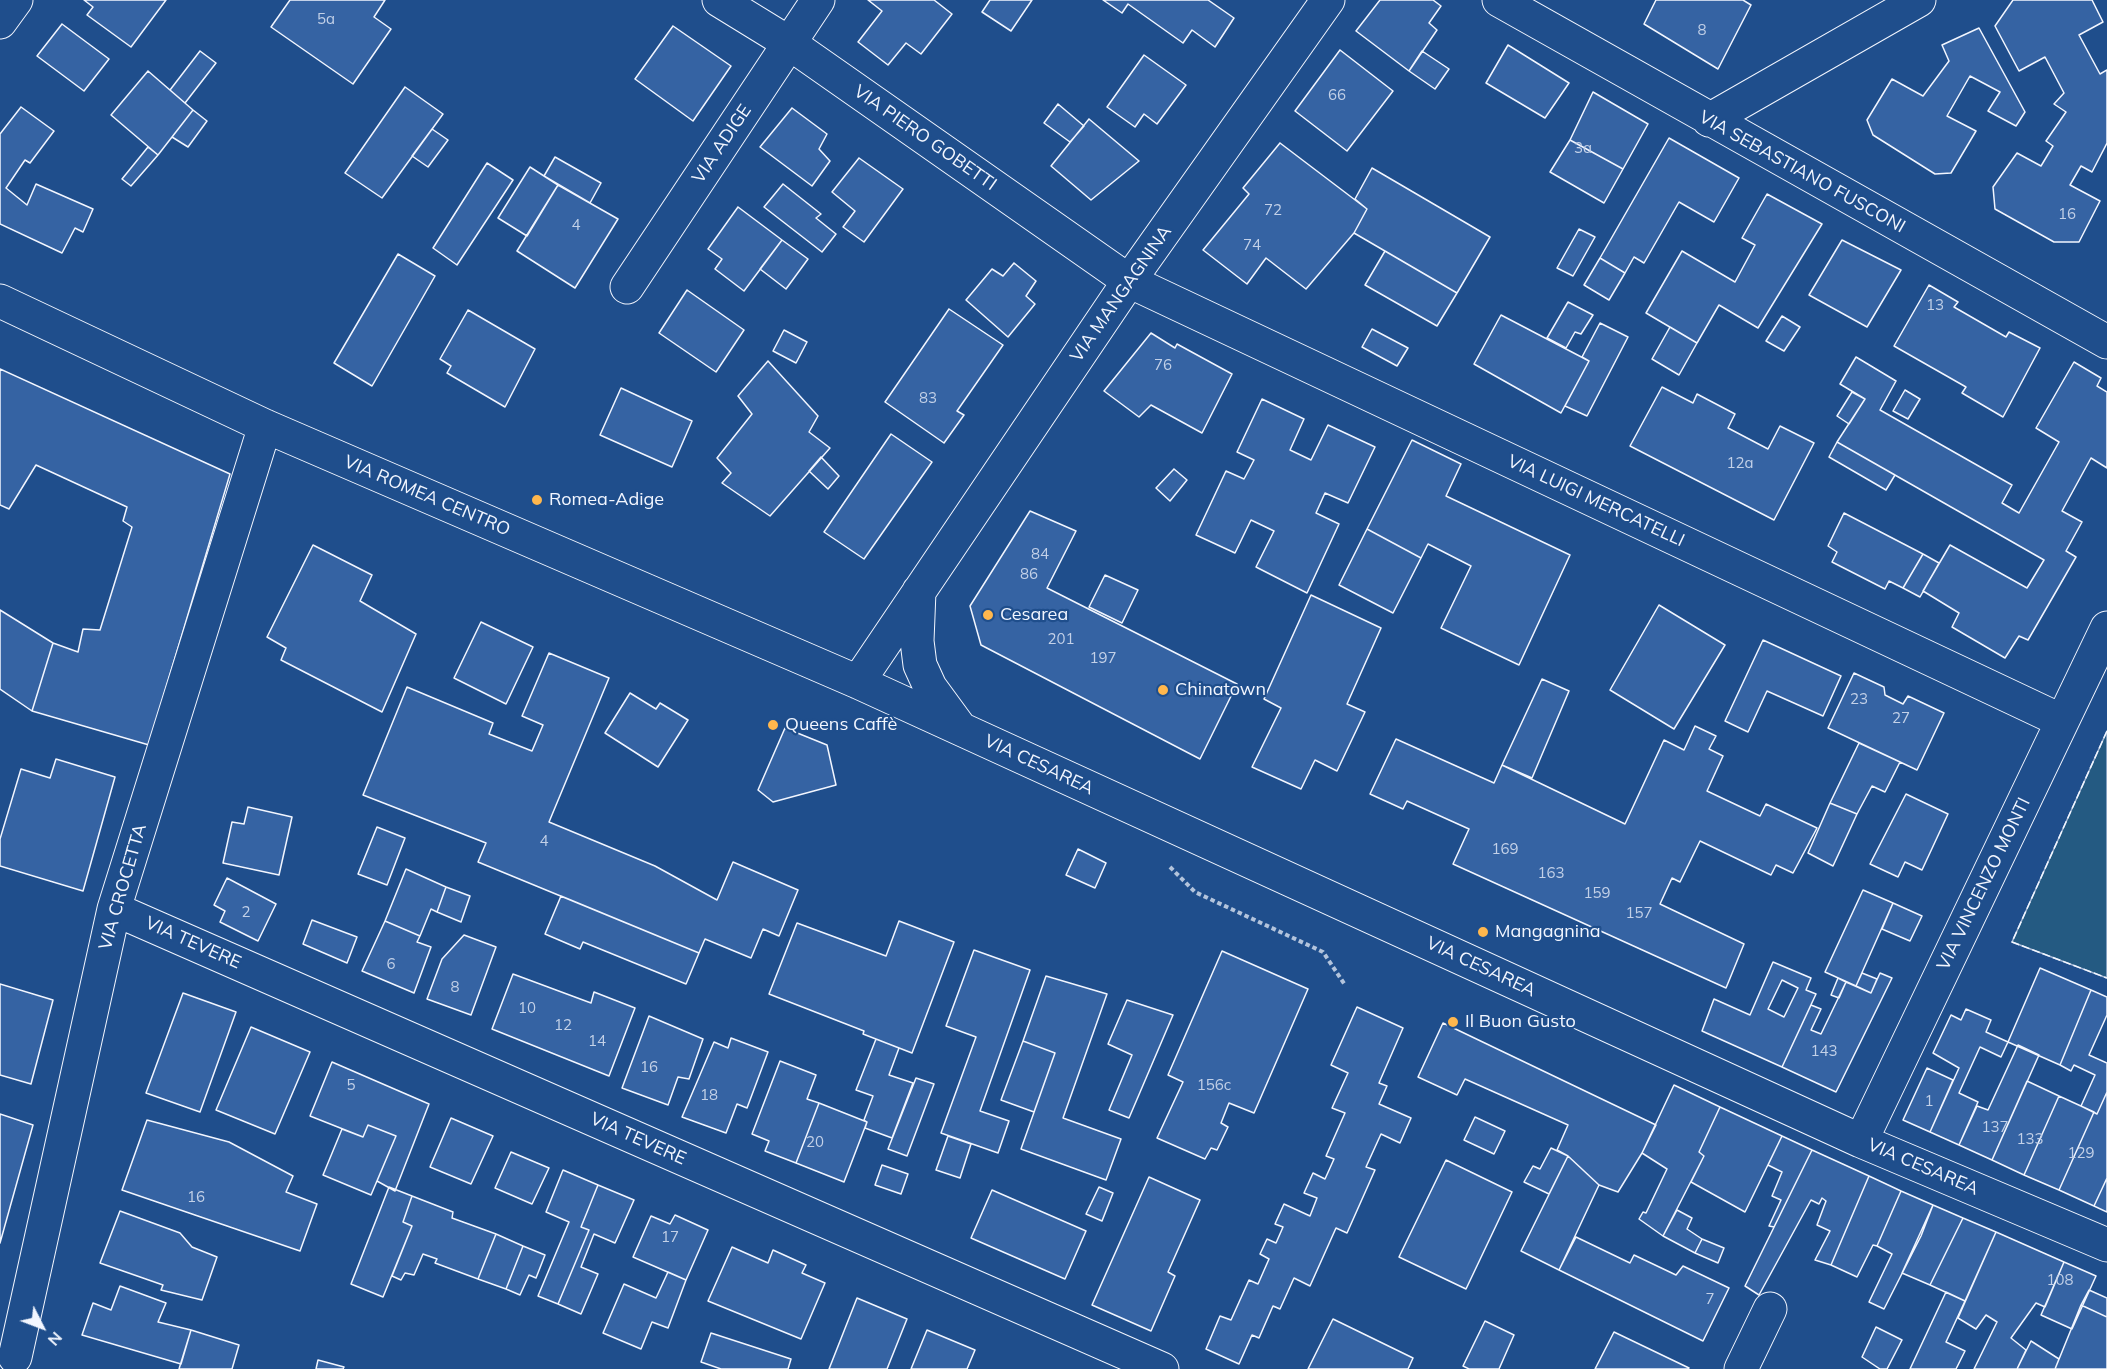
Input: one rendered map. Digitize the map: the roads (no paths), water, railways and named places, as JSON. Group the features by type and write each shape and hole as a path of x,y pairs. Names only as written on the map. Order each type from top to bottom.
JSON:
{"street":[{"path":"0,22 16,0"},
{"name":"VIA PIERO GOBETTI","path":"719,0 789,43 1129,281"},
{"name":"VIA ADIGE","path":"627,287 818,0"},
{"name":"VIA MANGAGNINA","path":"858,682 1129,281 1328,0"},
{"name":"VIA SEBASTIANO FUSCONI","path":"1499,0 1708,120 2107,342"},
{"path":"1708,120 1919,0"},
{"name":"VIA LUIGI MERCATELLI","path":"1129,281 2062,721"},
{"name":"VIA ROMEA CENTRO","path":"0,301 265,426 858,682"},
{"name":"VIA CROCETTA","path":"13,1358 114,909 265,426"},
{"path":"919,591 917,641 920,665 930,687 961,729"},
{"name":"VIA VINCENZO MONTI","path":"1861,1141 2107,628"},
{"name":"VIA CESAREA","path":"858,682 1861,1141 2107,1245"},
{"name":"VIA TEVERE","path":"114,909 1162,1369"},
{"path":"1741,1369 1770,1309"}],"place":[{"name":"Romea-Adige","path":"537,500"},
{"name":"Cesarea","path":"988,615"},
{"name":"Chinatown","path":"1163,690"},
{"name":"Queens Caffè","path":"773,725"},
{"name":"Mangagnina","path":"1483,932"},
{"name":"Il Buon Gusto","path":"1453,1022"}]}
